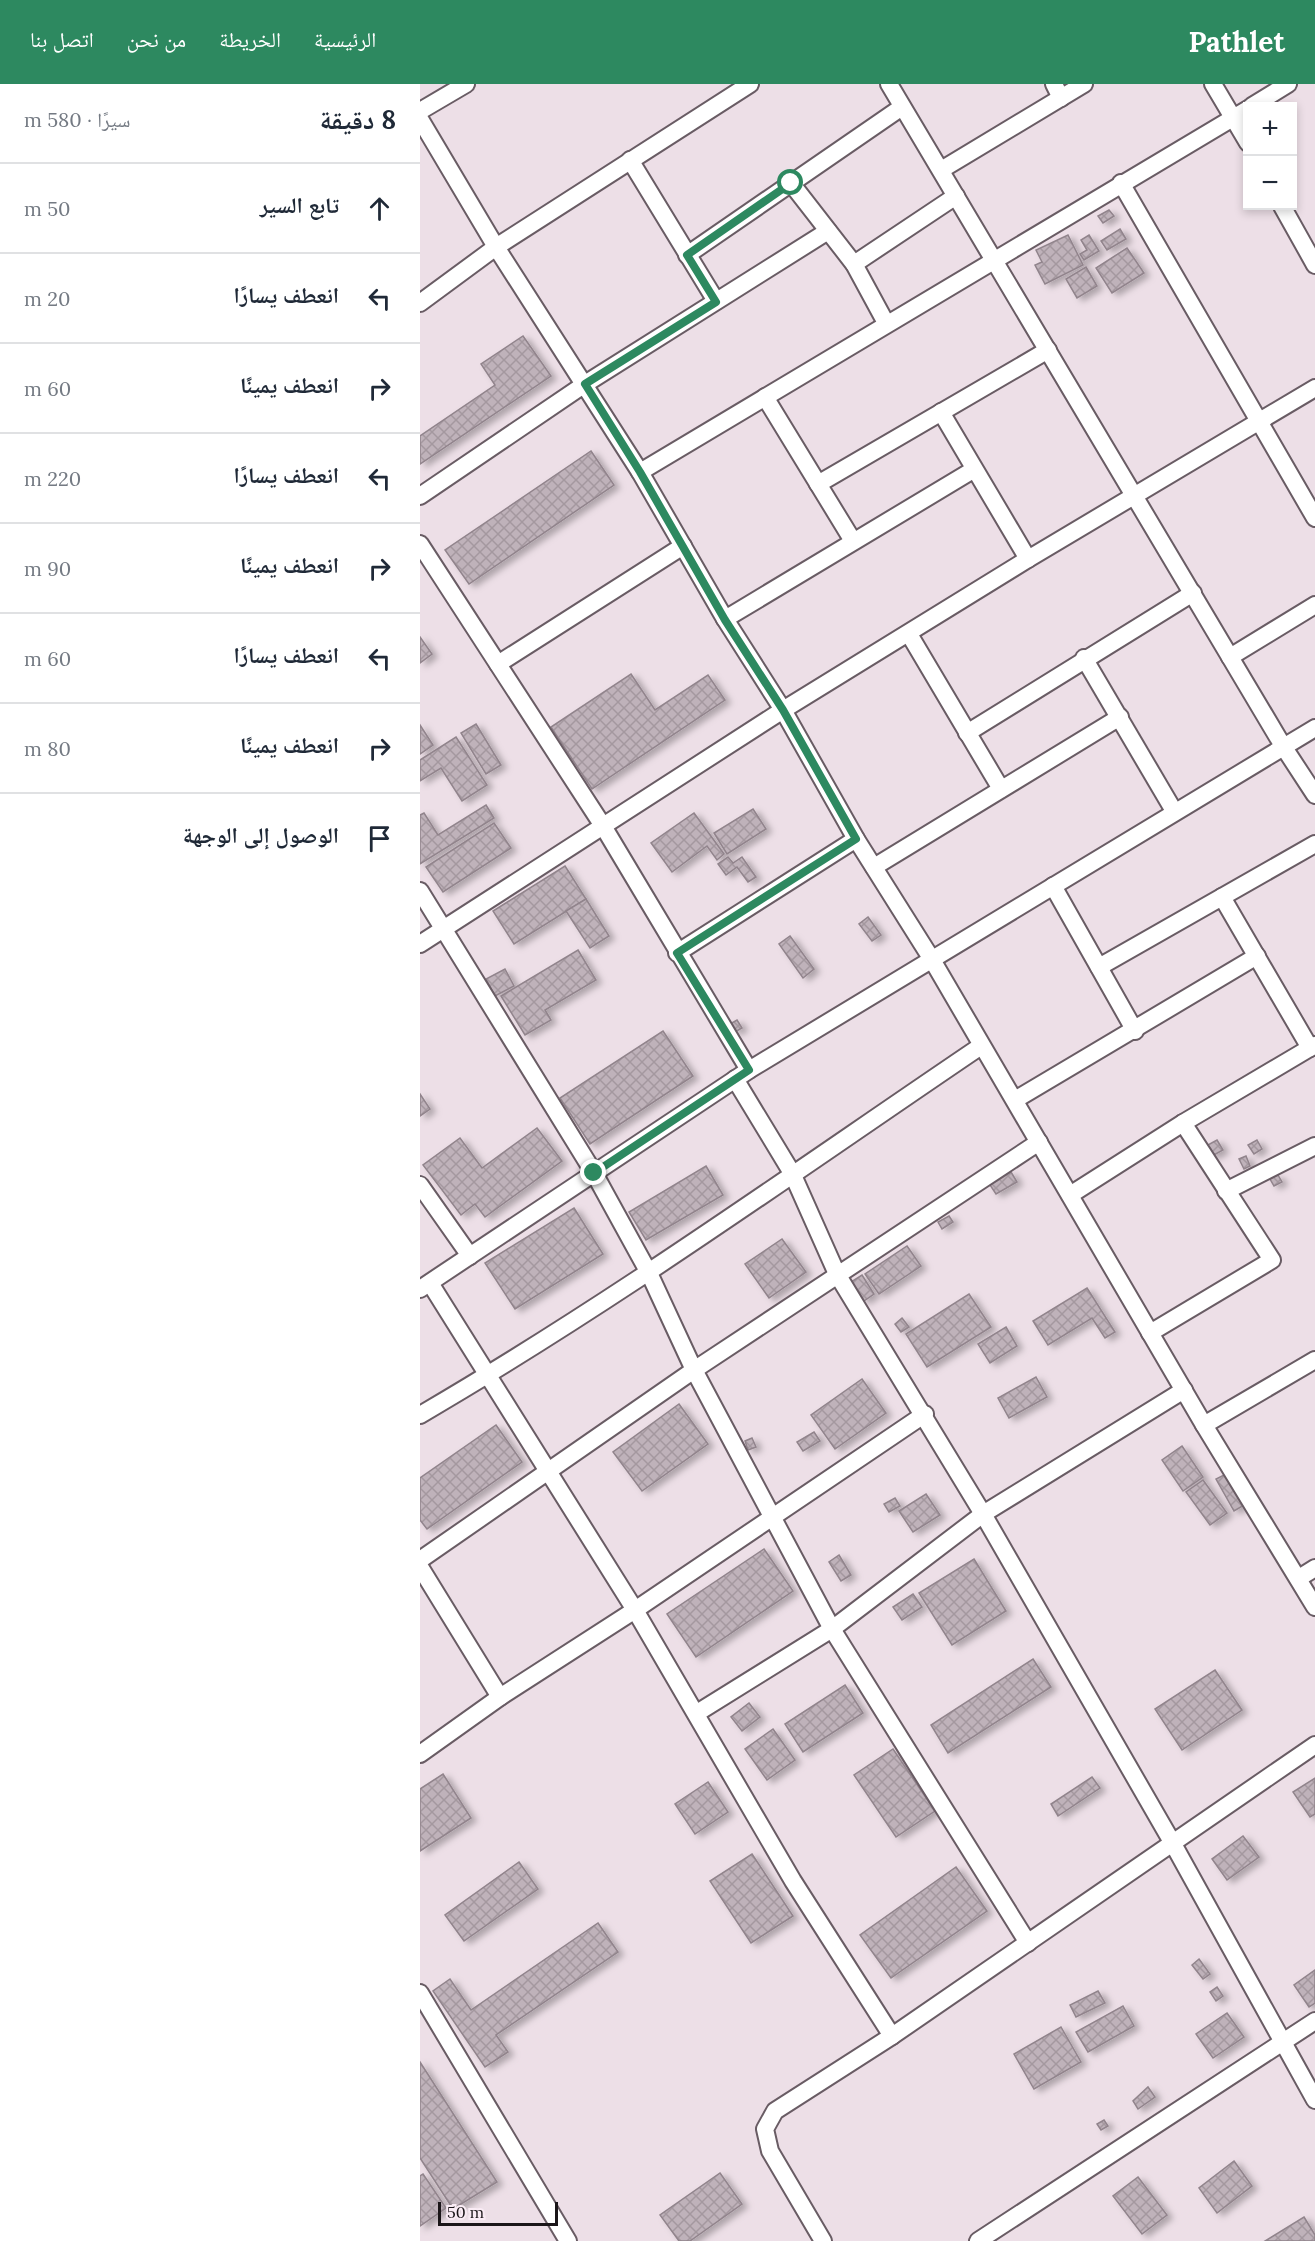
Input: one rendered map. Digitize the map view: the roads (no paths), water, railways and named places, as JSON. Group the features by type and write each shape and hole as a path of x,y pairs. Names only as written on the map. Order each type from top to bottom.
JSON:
{"street":[{"path":"420,111 466,84"},
{"path":"889,84 1283,746 1315,795"},
{"path":"941,170 1057,91 1084,84"},
{"path":"640,472 993,259 1241,113 1213,84"},
{"path":"1259,102 1288,84"},
{"path":"420,303 496,247 748,85"},
{"path":"687,255 902,107"},
{"path":"420,119 496,247 640,472 725,620 783,710 856,839 931,958 1204,1425 1315,1606"},
{"path":"630,160 716,302"},
{"path":"791,183 854,264 886,323"},
{"path":"1121,183 1315,516"},
{"path":"854,264 956,196"},
{"path":"1284,210 1315,265"},
{"path":"420,496 585,384 828,231"},
{"path":"818,483 1048,350"},
{"path":"420,944 783,710 1028,559 1315,388"},
{"path":"765,397 853,541"},
{"path":"941,412 973,470 1028,559"},
{"path":"725,620 973,470"},
{"path":"420,544 603,826 677,953 792,1173 837,1274 925,1414 983,1514 1172,1842 1281,2043 1315,2100"},
{"path":"498,664 683,546"},
{"path":"968,733 1084,658 1193,593"},
{"path":"1230,657 1315,605"},
{"path":"909,633 1001,789"},
{"path":"1084,658 1174,811"},
{"path":"874,867 1120,717"},
{"path":"892,2036 794,1881 635,1610 488,1376 425,1286 742,1074 1174,811 1315,728"},
{"path":"677,953 856,839"},
{"path":"1099,968 1315,844"},
{"path":"1053,886 1135,1031"},
{"path":"420,891 594,1173 649,1273 694,1370 774,1516 832,1629 1028,1944"},
{"path":"1070,1195 1183,1123 1313,1047 1222,897"},
{"path":"1015,1100 1135,1031 1257,956"},
{"path":"420,1415 488,1376 649,1273 792,1173 981,1046"},
{"path":"1150,1333 1272,1260 1183,1123"},
{"path":"420,1560 694,1370 1039,1142"},
{"path":"1227,1191 1315,1146"},
{"path":"420,1185 470,1256"},
{"path":"1204,1425 1315,1360"},
{"path":"697,1713 832,1629 983,1514 1184,1390"},
{"path":"420,1754 500,1697 635,1610 925,1414"},
{"path":"420,1567 500,1697"},
{"path":"1299,1578 1315,1568"},
{"path":"823,2241 770,2151 765,2129 775,2111 892,2036 1028,1944 1315,1745"},
{"path":"420,1993 568,2241"},
{"path":"978,2241 1315,2021"}]}
